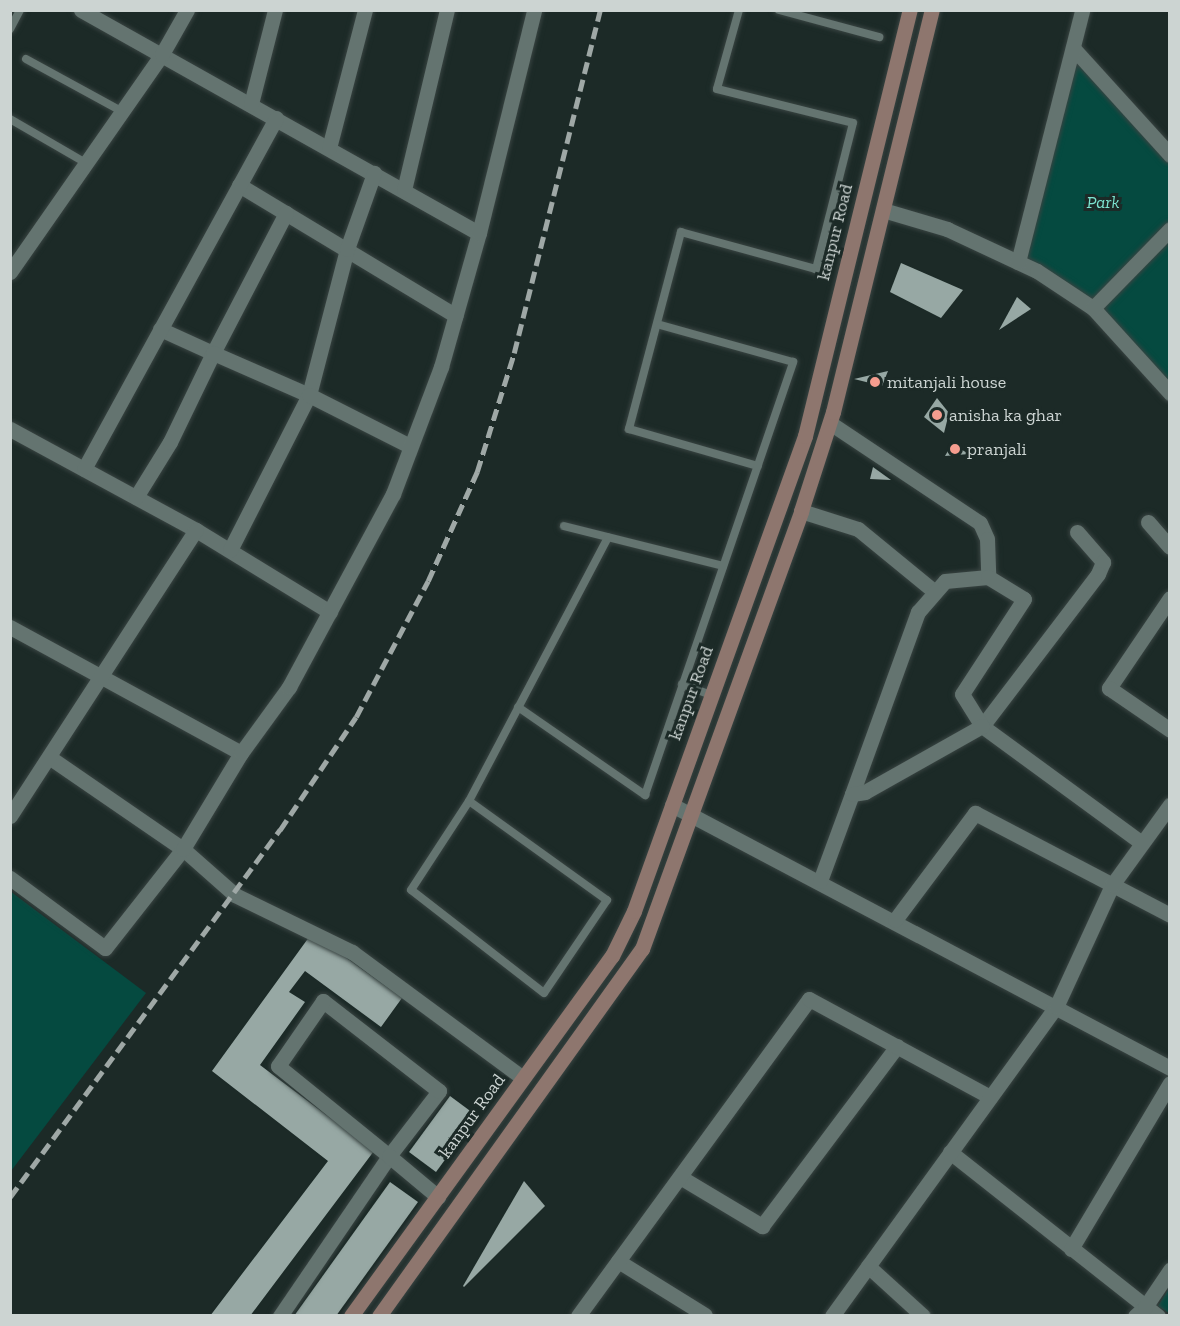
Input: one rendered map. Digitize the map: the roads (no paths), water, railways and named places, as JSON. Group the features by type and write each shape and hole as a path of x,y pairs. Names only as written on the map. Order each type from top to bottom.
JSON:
{"street":[{"path":"81,10 100,15 162,54 479,233"},
{"path":"10,272 162,54 186,10"},
{"path":"251,104 275,10"},
{"path":"329,148 364,10"},
{"path":"404,190 447,10"},
{"path":"10,879 105,948 183,849 241,753 289,687 393,494 441,367 479,233 534,10"},
{"name":"kanpur Road","path":"351,1316 612,956 634,910 805,436 910,10"},
{"path":"379,1316 642,949 801,511 830,423 932,10"},
{"path":"1018,262 1074,49 1082,10"},
{"path":"1074,49 1170,155"},
{"path":"84,469 276,118"},
{"path":"230,550 309,394 347,249 374,173"},
{"path":"239,185 456,316"},
{"path":"866,188 887,193"},
{"path":"883,210 947,229 1018,262 1093,308 1168,388"},
{"path":"136,497 170,442 213,353 286,213"},
{"path":"1093,308 1170,229"},
{"path":"843,282 863,288"},
{"path":"160,329 309,394 410,447"},
{"path":"830,423 980,523 987,539 988,577"},
{"path":"10,429 196,530 330,612"},
{"path":"801,511 858,529 935,592"},
{"path":"1148,522 1170,547"},
{"path":"10,816 196,530"},
{"path":"852,794 865,792 982,726 1098,574 1103,562 1077,532"},
{"path":"820,881 918,612 945,581 988,577 1024,599 962,694 982,726 1143,843"},
{"path":"1170,598 1109,688 1170,730"},
{"path":"10,627 241,753"},
{"path":"49,757 183,849 235,895 352,952 524,1078"},
{"path":"672,805 895,920 1170,1068"},
{"path":"832,1316 1056,1007 1112,885 1170,805"},
{"path":"895,920 975,813 1170,915"},
{"path":"578,1316 809,999 990,1097"},
{"path":"280,1316 390,1156 440,1091 322,1001 278,1066 390,1156 438,1197"},
{"path":"680,1177 762,1226 897,1046"},
{"path":"1071,1249 1170,1083"},
{"path":"950,1152 1071,1249 1146,1313 1170,1270"},
{"path":"417,1224 433,1241"},
{"path":"618,1261 705,1315"},
{"path":"868,1266 923,1316"}],"lane":[{"path":"10,29 20,10"},
{"path":"739,10 717,89 853,123 816,269 681,232 630,429 758,466"},
{"path":"779,10 879,37"},
{"path":"26,59 121,111"},
{"path":"10,119 86,163"},
{"path":"518,707 645,795 793,362 657,324"},
{"path":"564,526 723,566"},
{"path":"469,801 607,900 544,993 411,890 469,801 608,537"},
{"path":"682,684 711,695"}],"railway":[{"path":"10,1197 280,830 356,717 428,581 477,472 514,353 600,10"}],"place":[{"name":"mitanjali house","path":"875,382"},
{"name":"anisha ka ghar","path":"937,415"},
{"name":"pranjali","path":"955,449"}],"park label":[{"name":"Park","path":"1103,202"}]}
